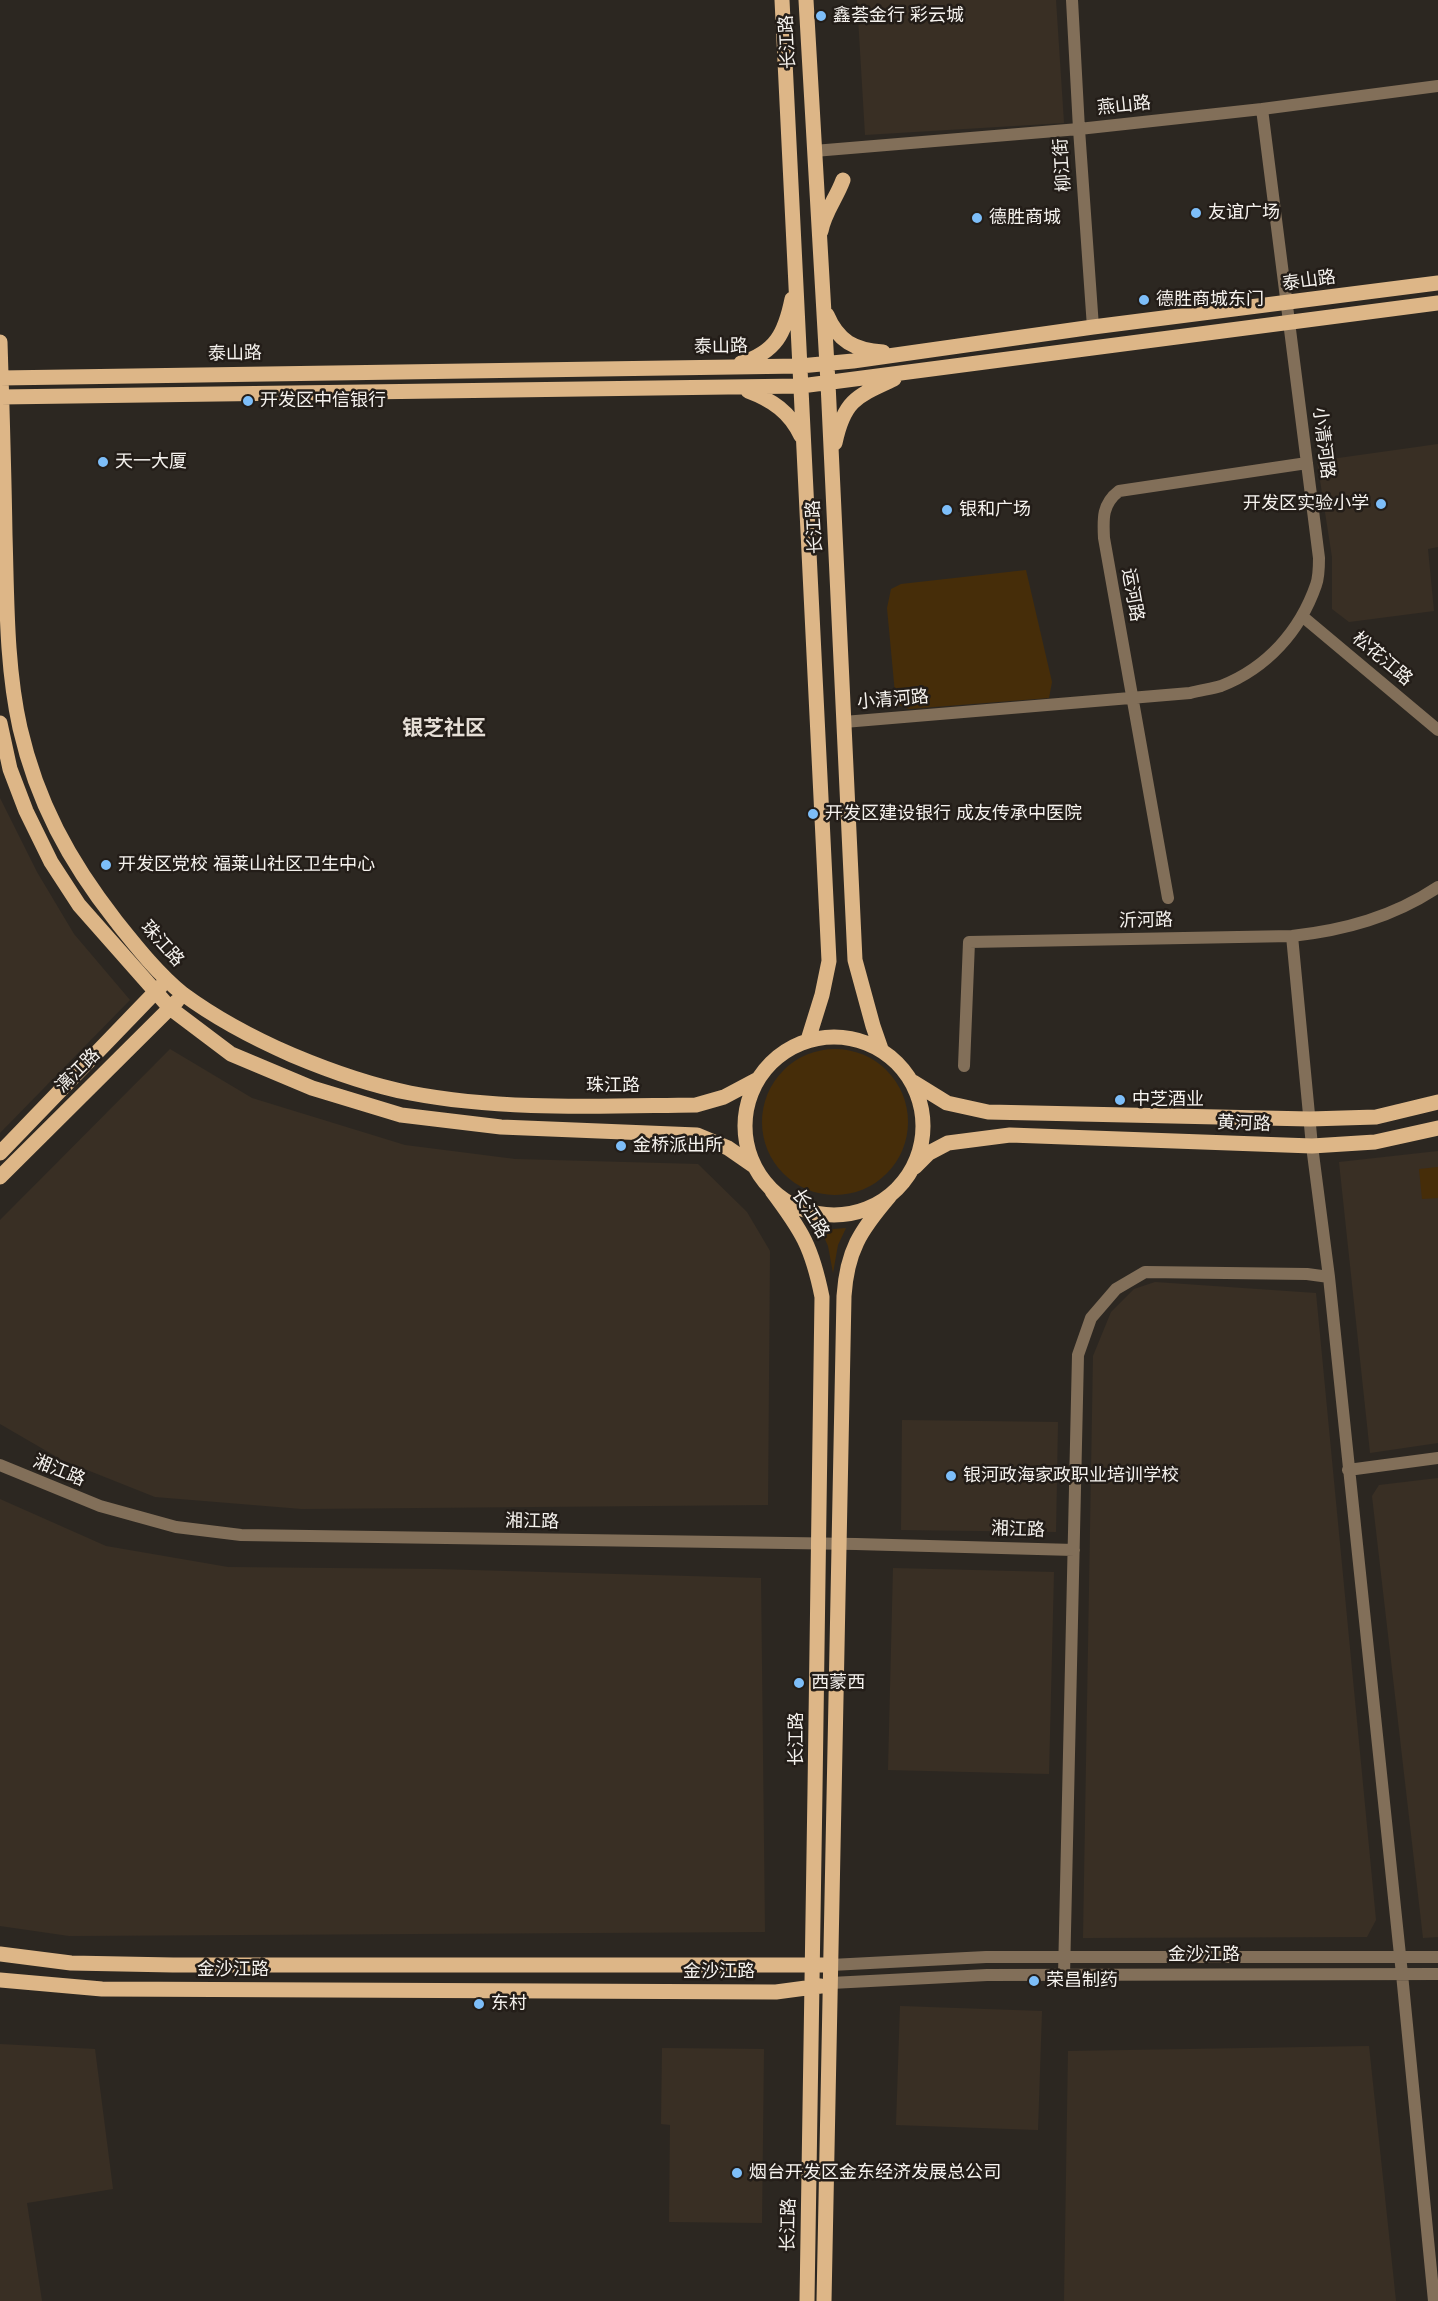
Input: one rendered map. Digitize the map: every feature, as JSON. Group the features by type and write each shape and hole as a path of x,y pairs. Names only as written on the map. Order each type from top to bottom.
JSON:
{"main road":[{"name":"长江路","path":"782,0 829,961 822,995 808,1040"},
{"name":"长江路","path":"806,0 828,383 855,960 881,1049"},
{"path":"819,240 822,223 843,180"},
{"path":"732,366 762,354 776,343 785,327 795,282"},
{"name":"泰山路","path":"1,378 800,366 1438,283"},
{"path":"823,302 833,329 845,342 876,351 906,353"},
{"path":"1,397 801,386 1438,303"},
{"name":"珠江路","path":"0,342 9,638 19,724 31,774 63,846 88,886 132,941 167,979 184,994 248,1036 322,1068 396,1089 450,1099 516,1105 696,1105 724,1097 756,1080"},
{"path":"832,476 838,426 850,403 909,372"},
{"path":"733,387 767,399 781,409 794,422 804,450"},
{"path":"0,723 10,769 26,811 51,862 79,905 170,1008 231,1054 312,1088 401,1115 501,1127 697,1135 728,1148 754,1166"},
{"name":"漓江路","path":"0,1153 167,979"},
{"name":"漓江路","path":"0,1176 184,994"},
{"path":"830,1036 852,1038 881,1049 904,1070 913,1082 920,1099 924,1124 922,1143 913,1169 890,1197 854,1214 838,1215 808,1211 790,1204 772,1191 754,1166 748,1149 745,1118 756,1080 780,1054 808,1040 830,1036"},
{"name":"黄河路","path":"913,1082 947,1103 988,1112 1310,1119 1376,1117 1438,1102"},
{"name":"黄河路","path":"913,1169 929,1153 948,1143 1010,1135 1312,1146 1375,1142 1438,1128"},
{"name":"长江路","path":"772,1191 804,1236 814,1257 822,1297 814,1965 807,2301"},
{"name":"长江路","path":"824,2301 838,1544 846,1274 851,1253 868,1221 890,1197"},
{"name":"金沙江路","path":"0,1954 71,1963 173,1965 831,1965"},
{"name":"金沙江路","path":"0,1980 102,1989 776,1992 813,1988 831,1983"}],"street":[{"name":"柳江街","path":"1072,0 1093,327"},
{"name":"燕山路","path":"814,151 1079,129 1262,109 1438,86"},
{"name":"小清河路","path":"844,722 1190,693 1220,686 1239,677 1273,654 1289,637 1317,584 1319,558 1262,109"},
{"name":"运河路","path":"1168,898 1104,538 1103,515 1110,498 1119,491 1307,463"},
{"name":"松花江路","path":"1302,616 1438,730"},
{"name":"沂河路","path":"964,1066 969,942 1292,936 1325,932 1374,920 1414,903 1438,887"},
{"path":"1292,936 1312,1146 1329,1277 1402,1974 1434,2301"},
{"path":"1064,1975 1078,1355 1091,1318 1116,1289 1145,1272 1307,1274 1329,1277"},
{"path":"1348,1470 1438,1458"},
{"name":"湘江路","path":"0,1465 100,1506 177,1527 242,1536 838,1544 1074,1550"},
{"name":"金沙江路","path":"831,1965 986,1957 1438,1957"},
{"name":"金沙江路","path":"831,1983 987,1975 1438,1974"}],"shaded area":[{"path":"857,0 1056,0 1064,123 865,135"},
{"name":"开发区实验小学","path":"1438,444 1438,547 1428,549 1434,611 1349,622 1332,609 1332,557 1317,461"},
{"path":"1026,570 1052,682 1049,698 909,709 896,704 887,608 891,589 901,584"},
{"path":"0,798 37,872 74,934 130,1000 0,1133"},
{"path":"170,1049 252,1098 405,1145 515,1159 698,1164 747,1212 770,1251 768,1505 302,1509 155,1497 62,1460 0,1424 0,1220"},
{"path":"835,1049 863,1054 887,1070 903,1094 908,1122 903,1150 887,1174 863,1190 835,1195 807,1190 783,1174 767,1150 762,1122 767,1094 783,1070 807,1054"},
{"path":"1438,1151 1438,1443 1370,1453 1339,1162"},
{"path":"1438,1167 1438,1198 1422,1199 1419,1169"},
{"path":"846,1228 838,1245 833,1273 828,1246 821,1230"},
{"path":"1155,1282 1316,1293 1376,1920 1367,1937 1083,1938 1093,1356 1111,1312 1134,1289"},
{"name":"银河政海家政职业培训学校","path":"902,1420 1058,1422 1056,1532 901,1530"},
{"path":"1438,1478 1438,1937 1423,1938 1372,1496 1379,1485"},
{"path":"0,1499 106,1546 228,1567 435,1569 761,1578 765,1932 69,1936 0,1926"},
{"path":"893,1568 1054,1572 1049,1774 888,1770"},
{"path":"900,2006 1042,2011 1038,2130 896,2125"},
{"path":"0,2044 95,2049 113,2189 27,2203 42,2301 0,2301"},
{"path":"1369,2046 1396,2301 1064,2301 1068,2051"},
{"path":"662,2048 764,2049 762,2223 669,2222 670,2125 661,2124"}],"place":[{"name":"鑫荟金行 彩云城","path":"821,16"},
{"name":"友谊广场","path":"1196,213"},
{"name":"德胜商城","path":"977,218"},
{"name":"德胜商城东门","path":"1144,300"},
{"name":"开发区中信银行","path":"248,401"},
{"name":"天一大厦","path":"103,462"},
{"name":"开发区实验小学","path":"1381,504"},
{"name":"银和广场","path":"947,510"},
{"name":"开发区建设银行 成友传承中医院","path":"813,814"},
{"name":"开发区党校 福莱山社区卫生中心","path":"106,865"},
{"name":"中芝酒业","path":"1120,1100"},
{"name":"金桥派出所","path":"621,1146"},
{"name":"银河政海家政职业培训学校","path":"951,1476"},
{"name":"西蒙西","path":"799,1683"},
{"name":"荣昌制药","path":"1034,1981"},
{"name":"东村","path":"479,2004"},
{"name":"烟台开发区金东经济发展总公司","path":"737,2173"}],"district":[{"name":"银芝社区","path":"444,729"}]}
